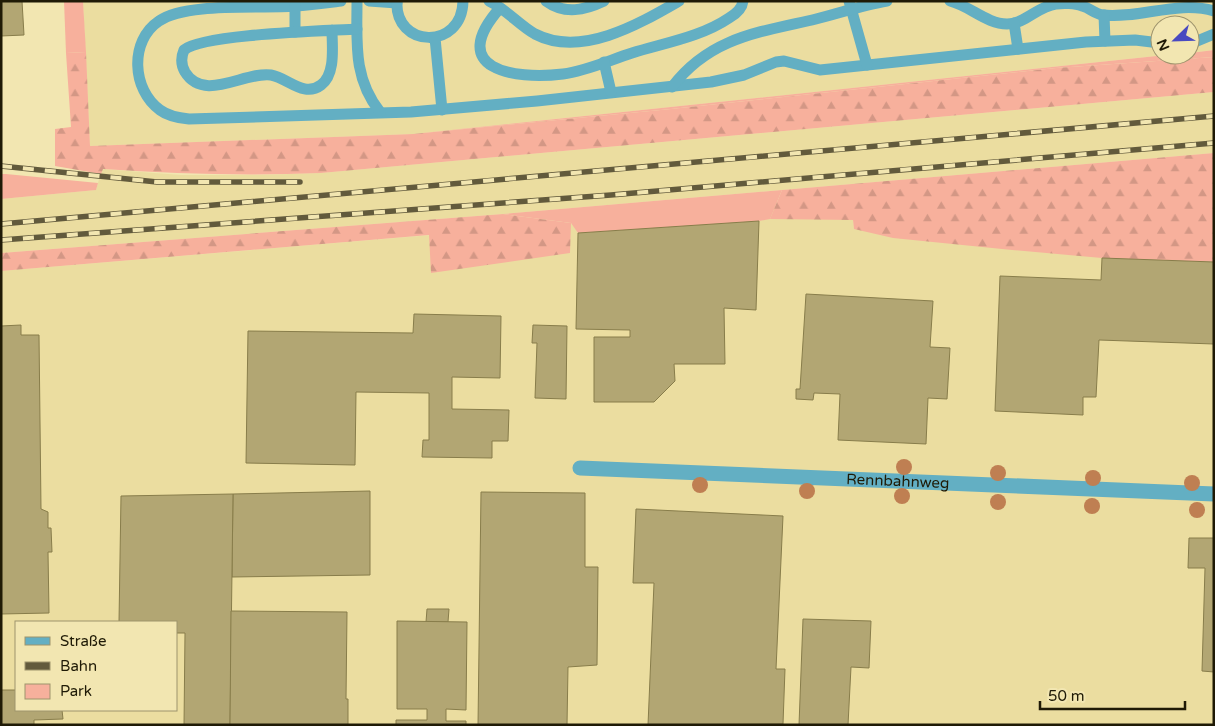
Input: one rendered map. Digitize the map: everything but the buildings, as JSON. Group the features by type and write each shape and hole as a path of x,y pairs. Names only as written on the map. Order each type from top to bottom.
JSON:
{"street":[{"name":"Rennbahnweg","path":"580,468 1214,494"}],"lane":[{"path":"341,1 295,6 187,11 159,21 147,32 139,52 138,76 145,95 162,112 188,120 442,110 672,87 734,78 776,62 784,61 820,70 1105,41 1135,40 1150,42"},
{"path":"357,1 359,71 369,99 380,112"},
{"path":"369,1 397,2 398,15 410,32 420,37 436,38 448,32 457,24 461,16 463,1"},
{"path":"488,1 537,35 555,42 570,43 589,41 610,34 679,1"},
{"path":"546,1 569,10 584,10 604,1"},
{"path":"500,8 484,32 479,45 483,58 497,69 520,75 545,75 564,74 718,24 740,10 743,1"},
{"path":"672,87 682,73 706,53 740,37 851,5 887,1"},
{"path":"950,1 964,5 998,23 1014,23 1048,5 1057,3 1083,6 1104,15 1198,7 1214,11"},
{"path":"851,5 867,65"},
{"path":"295,6 295,32"},
{"path":"1104,15 1105,41"},
{"path":"1014,23 1018,49"},
{"path":"332,30 332,54 327,76 324,83 312,89 299,88 278,77 265,75 207,85 192,80 183,68 182,55 184,50 193,44 295,32 332,30 357,30"},
{"path":"1200,40 1214,35"},
{"path":"436,38 442,110"},
{"path":"604,62 611,92"}],"shaded area":[{"path":"83,1 1214,1 1214,50 1200,52 1200,15 1150,15 1150,57 413,134 90,146"},
{"path":"1214,92 1214,153 503,214 1,253 1,199 96,190 102,169 181,175 321,173"},
{"path":"851,200 854,229 1214,247 1214,725 1,725 1,271"}],"green space":[{"path":"64,1 83,1 86,52 66,53"},
{"path":"1214,50 1214,57 1200,58 1200,52"},
{"path":"86,52 90,146 413,134 1056,68 1150,61 1150,65 1200,65 1200,58 1214,57 1214,92 321,173 212,174 103,169 101,174 55,166 55,129 71,127 66,53"},
{"path":"1150,57 1150,61 1056,68 413,134"},
{"path":"1214,153 1214,262 1102,258 1012,250 893,238 854,229 853,220 770,219 782,190"},
{"path":"1,174 98,183 96,190 1,199"},
{"path":"782,190 770,219 759,221 578,233 571,223 503,214"},
{"path":"503,214 571,223 570,253 431,273 429,235 1,271 1,253"}],"railway":[{"path":"1,224 1214,116"},
{"path":"1,240 611,195 1214,143"},
{"path":"1,166 157,182 300,182"}]}
